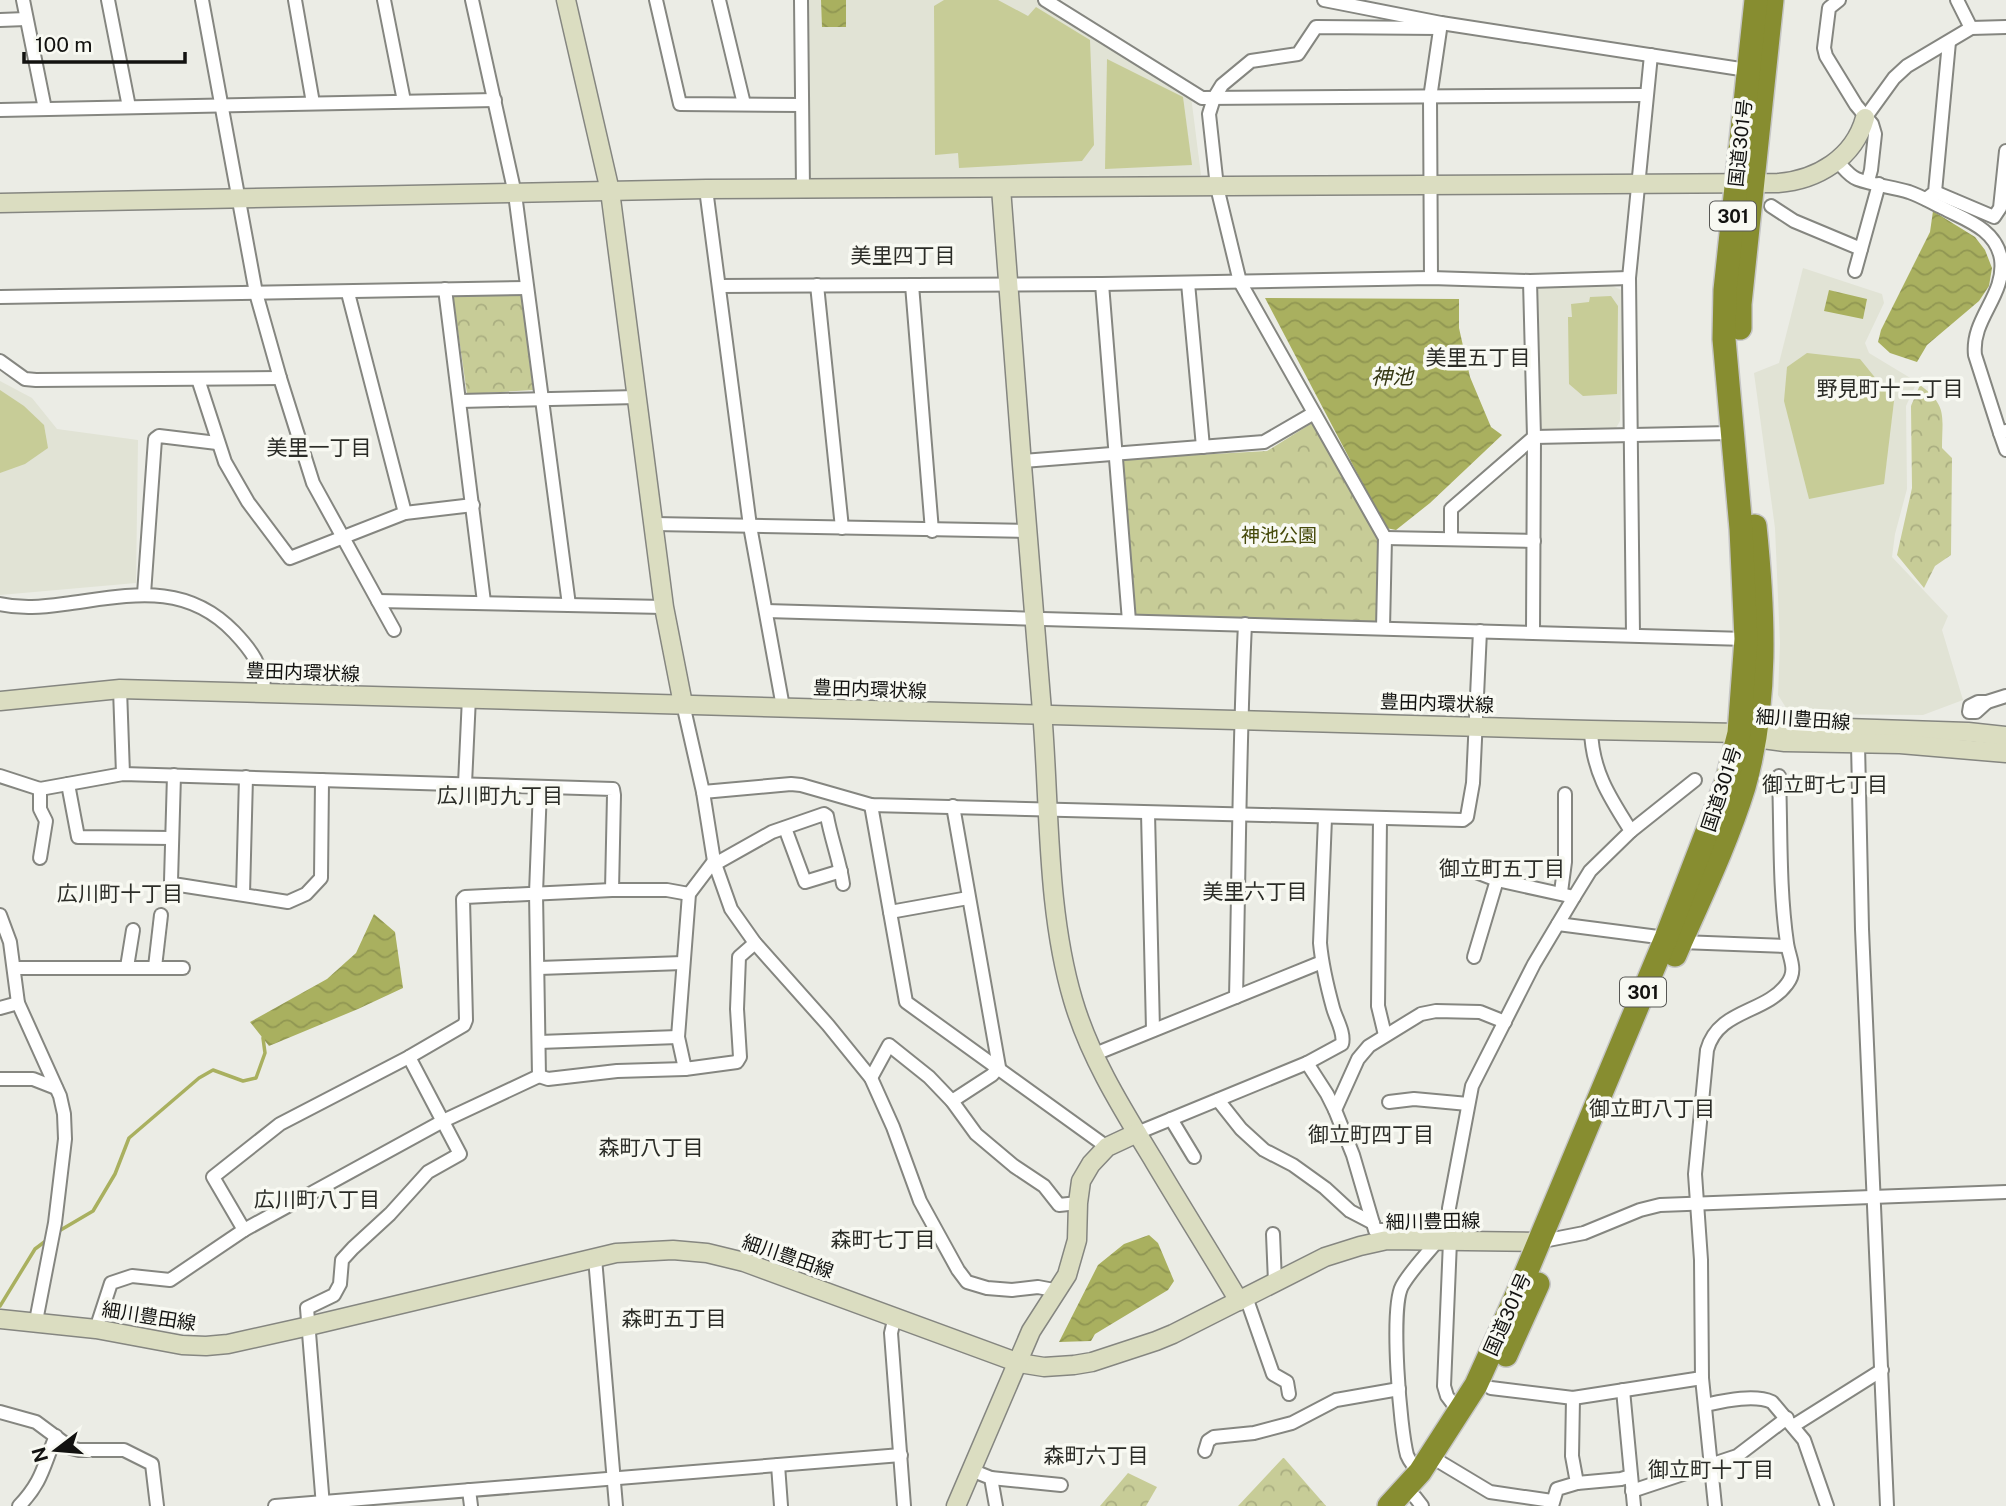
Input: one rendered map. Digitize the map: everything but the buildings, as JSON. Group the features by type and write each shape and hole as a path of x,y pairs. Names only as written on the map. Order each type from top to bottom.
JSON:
{"highway":[{"name":"国道301号","path":"1415,1503 1430,1467 1476,1385 1518,1292 1547,1240 1673,940 1723,847 1744,786 1750,734 1761,687 1762,588 1739,358 1747,71 1756,0"},
{"name":"国道301号","path":"1750,734 1741,528 1724,339 1725,290 1772,0"},
{"name":"国道301号","path":"1389,1506 1430,1467 1491,1388 1526,1314 1547,1240"}],"street":[{"path":"23,0 45,109"},
{"path":"107,0 129,107"},
{"path":"202,0 256,293 280,378 313,483 394,630"},
{"path":"295,0 313,103"},
{"path":"384,0 404,101"},
{"path":"472,0 515,194 569,605"},
{"path":"566,0 610,191 664,607 715,862 731,909 755,943 871,1078 893,1127 920,1201 967,1282 987,1288 1012,1290 1038,1287 1059,1291"},
{"path":"656,0 680,104 802,104"},
{"path":"719,0 744,104"},
{"path":"801,0 803,189"},
{"path":"1045,0 1202,98 1646,95"},
{"path":"1325,0 1440,26 1747,71"},
{"path":"1839,0 1829,9 1824,48 1826,56 1864,118 1872,124 1874,134 1874,182 1855,271"},
{"path":"1958,0 1971,28"},
{"path":"0,20 26,19"},
{"path":"1382,628 1385,538 1240,282 1217,187 1209,114 1222,85 1251,61 1297,54 1316,27 1440,26"},
{"path":"1432,278 1430,98 1440,26"},
{"path":"0,203 706,189 1792,182 1824,170 1850,149 1858,137 1864,118 1900,71 1971,28 2006,27"},
{"path":"1930,195 1949,42"},
{"path":"1633,635 1629,278 1651,55"},
{"path":"0,110 495,100"},
{"path":"1837,160 1855,178 1930,195 1994,217 2000,208 2006,151"},
{"path":"1001,188 1048,808 1059,935 1065,967 1074,1002 1108,1084 1242,1299 1273,1374 1287,1382 1289,1394"},
{"path":"706,189 750,527 783,707"},
{"path":"1930,195 1981,228 1999,251 2002,275 1998,292 1976,330 1973,343 2003,432 2006,450"},
{"path":"1772,206 1794,221 1861,249"},
{"path":"720,286 1102,284 1432,278 1530,281 1629,278"},
{"path":"1530,281 1535,437 1533,632"},
{"path":"1188,282 1203,447"},
{"path":"1102,284 1129,621"},
{"path":"817,285 842,528"},
{"path":"912,285 932,531"},
{"path":"0,297 527,288"},
{"path":"445,289 484,602"},
{"path":"348,293 405,513"},
{"path":"0,361 25,379 36,380 280,378"},
{"path":"198,379 225,462 248,502 287,556 295,558 405,513 473,505"},
{"path":"460,401 637,397"},
{"path":"1023,461 1264,442 1314,413"},
{"path":"1451,539 1451,509 1535,437 1731,433"},
{"path":"144,594 155,439 159,436 218,443"},
{"path":"654,524 1028,531"},
{"path":"1385,538 1534,541"},
{"path":"0,604 40,607 144,594 174,596 197,604 220,619 243,643 261,668 265,692"},
{"path":"379,601 664,607"},
{"path":"766,611 1746,639"},
{"path":"1236,997 1245,624"},
{"path":"703,792 801,785 871,805 1459,820 1467,817 1474,783 1480,631"},
{"path":"120,689 123,774"},
{"name":"豊田内環状線","path":"0,701 120,689 1750,734"},
{"path":"1987,702 2006,696"},
{"path":"465,784 469,698"},
{"name":"細川豊田線","path":"1750,734 1785,726 1968,732 2006,736"},
{"path":"1591,730 1591,744 1605,791 1631,831"},
{"name":"細川豊田線","path":"1750,734 1819,744 1900,744 2006,753"},
{"path":"1858,744 1862,929 1887,1506"},
{"path":"0,776 40,789 123,774 613,789 612,890"},
{"path":"174,775 173,884 288,902 306,894 321,877 322,780"},
{"path":"243,894 246,776"},
{"path":"1715,1506 1702,1378 1701,1260 1695,1174 1710,1036 1731,1019 1773,997 1790,980 1793,969 1787,946 1780,859 1779,776"},
{"path":"1567,894 1631,831 1695,780"},
{"path":"68,784 78,837 172,838"},
{"path":"539,1076 536,893 540,788"},
{"path":"40,789 40,809 46,821 40,858"},
{"path":"1459,1412 1447,1396 1444,1386 1439,1240 1472,1086 1534,964 1558,924 1567,894 1565,794"},
{"path":"871,805 906,1002 1107,1147"},
{"path":"953,806 999,1067"},
{"path":"1148,813 1153,1030"},
{"path":"685,1069 678,1037 689,894 715,862 772,832 824,814 827,816 842,877 805,882 785,828"},
{"path":"956,1506 1031,1332 1059,1291 1073,1259 1081,1181 1091,1164 1107,1147 1307,1063 1344,1041 1333,1010 1320,943 1325,818"},
{"path":"1380,819 1378,1006 1385,1035"},
{"path":"1468,869 1497,880 1567,894"},
{"path":"1474,957 1497,880"},
{"path":"244,1230 213,1177 280,1124 409,1057 460,1028 466,1020 464,899 469,895 612,890 667,890 689,894"},
{"path":"890,912 968,898"},
{"path":"0,915 10,942 18,1003 57,1088 64,1114 65,1139 55,1226 36,1321"},
{"path":"155,967 161,915"},
{"path":"1558,924 1673,940 1787,946"},
{"path":"127,967 133,930"},
{"path":"96,1329 111,1283 132,1276 170,1280 244,1230 443,1121 539,1076 548,1079 617,1071 685,1069 737,1062 740,1057 737,1009 739,957 755,943"},
{"path":"1095,1054 1322,962"},
{"path":"539,968 682,963"},
{"path":"15,968 183,968"},
{"path":"0,1008 18,1003"},
{"path":"1335,1110 1358,1059 1369,1046 1421,1014 1436,1011 1480,1013 1506,1022"},
{"path":"539,1042 678,1037"},
{"path":"871,1078 889,1045 929,1077 952,1101 976,1134 1014,1166 1044,1186 1059,1205 1077,1203"},
{"path":"323,1504 307,1308 334,1294 340,1284 342,1260 352,1248 390,1214 428,1172 460,1154 409,1057"},
{"path":"1307,1063 1335,1110 1353,1155 1374,1230 1425,1230 1439,1240"},
{"path":"952,1101 992,1075 999,1067"},
{"path":"0,1079 33,1079 57,1088"},
{"path":"1389,1101 1414,1098 1468,1104"},
{"path":"1218,1100 1241,1129 1264,1150 1293,1165 1325,1188 1350,1211 1373,1223"},
{"path":"1171,1119 1194,1157"},
{"path":"1547,1240 1584,1233 1650,1208 2006,1192"},
{"path":"1273,1234 1275,1282"},
{"name":"細川豊田線","path":"2,1322 36,1321 182,1345 228,1344 595,1258 635,1251 673,1250 722,1256 895,1316 1019,1363 1059,1368 1092,1362 1173,1334 1325,1257 1360,1246 1387,1240 1547,1240"},
{"path":"1439,1240 1401,1287 1398,1298 1396,1356 1408,1455 1412,1465 1430,1467 1490,1492 1552,1504 1557,1489 1577,1483 1630,1476"},
{"path":"595,1258 616,1506"},
{"path":"895,1316 891,1333 904,1506"},
{"path":"1632,1491 1737,1456 1790,1422 1882,1370"},
{"path":"1491,1388 1573,1398 1702,1378"},
{"path":"1205,1451 1208,1441 1214,1437 1254,1433 1292,1423 1336,1400 1399,1389"},
{"path":"1623,1390 1634,1506"},
{"path":"1573,1398 1572,1456 1577,1483"},
{"path":"1705,1405 1765,1399 1772,1402 1804,1440 1827,1506"},
{"path":"0,1412 36,1422 72,1448 124,1450 152,1464 157,1506"},
{"path":"19,1506 30,1495 43,1474 56,1436"},
{"path":"275,1506 901,1455"},
{"path":"778,1465 781,1506"},
{"path":"971,1470 991,1478 1060,1485"},
{"path":"991,1478 996,1506"},
{"path":"469,1490 471,1506"}],"shaded area":[{"path":"809,0 1039,0 1191,96 1201,175 817,184 808,178"},
{"path":"1803,268 1882,294 1884,303 1865,343 1869,353 1917,382 1906,406 1907,489 1892,557 1948,616 1942,630 1963,700 1923,715 1790,714 1778,695 1780,643 1775,528 1754,373 1779,363"},
{"path":"1537,285 1612,286 1624,291 1620,421 1616,428 1538,431"},
{"path":"0,381 32,398 57,429 138,440 136,583 0,595"}],"green space":[{"path":"944,0 998,0 1028,16 1036,7 1090,40 1094,145 1082,161 959,168 958,153 935,155 934,6"},
{"path":"1107,59 1183,97 1192,165 1105,169"},
{"path":"521,294 533,390 467,394 453,296"},
{"path":"1611,296 1618,306 1617,394 1583,396 1569,384 1568,317 1572,317 1571,304 1589,302 1590,297"},
{"path":"1807,353 1860,359 1894,401 1884,484 1809,499 1784,401 1787,367"},
{"path":"1920,385 1935,399 1942,412 1942,448 1952,458 1951,555 1935,566 1924,588 1897,555 1912,488 1911,406"},
{"path":"0,390 24,406 44,425 48,448 25,464 0,473"},
{"name":"神池公園","path":"1312,423 1379,539 1376,622 1136,616 1122,462 1124,459 1267,451"},
{"path":"1283,1458 1326,1506 1238,1506"},
{"path":"1128,1473 1157,1487 1146,1506 1100,1506"}],"water":[{"path":"821,0 846,0 846,27 822,27"},
{"path":"1933,211 1975,237 1985,250 1992,268 1989,286 1979,301 1927,345 1917,362 1890,353 1878,342 1881,330 1930,232"},
{"path":"1829,290 1867,299 1863,319 1824,311"},
{"name":"神池","path":"1265,298 1459,299 1459,328 1470,377 1491,427 1502,435 1430,503 1396,530 1386,528"},
{"path":"374,914 395,932 403,988 269,1046 250,1022 327,979 356,953"},
{"path":"1149,1235 1158,1243 1174,1281 1168,1290 1095,1334 1091,1341 1059,1342 1098,1265 1124,1244"}],"waterway":[{"path":"59,1231 93,1211 115,1174 129,1138 199,1078 213,1070 243,1081 256,1078 265,1053 263,1038"},
{"path":"0,1306 35,1249 47,1240"}],"district":[{"name":"美里四丁目","path":"903,255"},
{"name":"美里五丁目","path":"1478,357"},
{"name":"野見町十二丁目","path":"1890,388"},
{"name":"美里一丁目","path":"319,447"},
{"name":"御立町七丁目","path":"1825,784"},
{"name":"広川町九丁目","path":"500,795"},
{"name":"御立町五丁目","path":"1502,868"},
{"name":"美里六丁目","path":"1255,891"},
{"name":"広川町十丁目","path":"120,893"},
{"name":"御立町八丁目","path":"1652,1108"},
{"name":"御立町四丁目","path":"1371,1134"},
{"name":"森町八丁目","path":"651,1147"},
{"name":"広川町八丁目","path":"317,1199"},
{"name":"森町七丁目","path":"883,1239"},
{"name":"森町五丁目","path":"674,1318"},
{"name":"森町六丁目","path":"1096,1455"},
{"name":"御立町十丁目","path":"1711,1469"}]}
